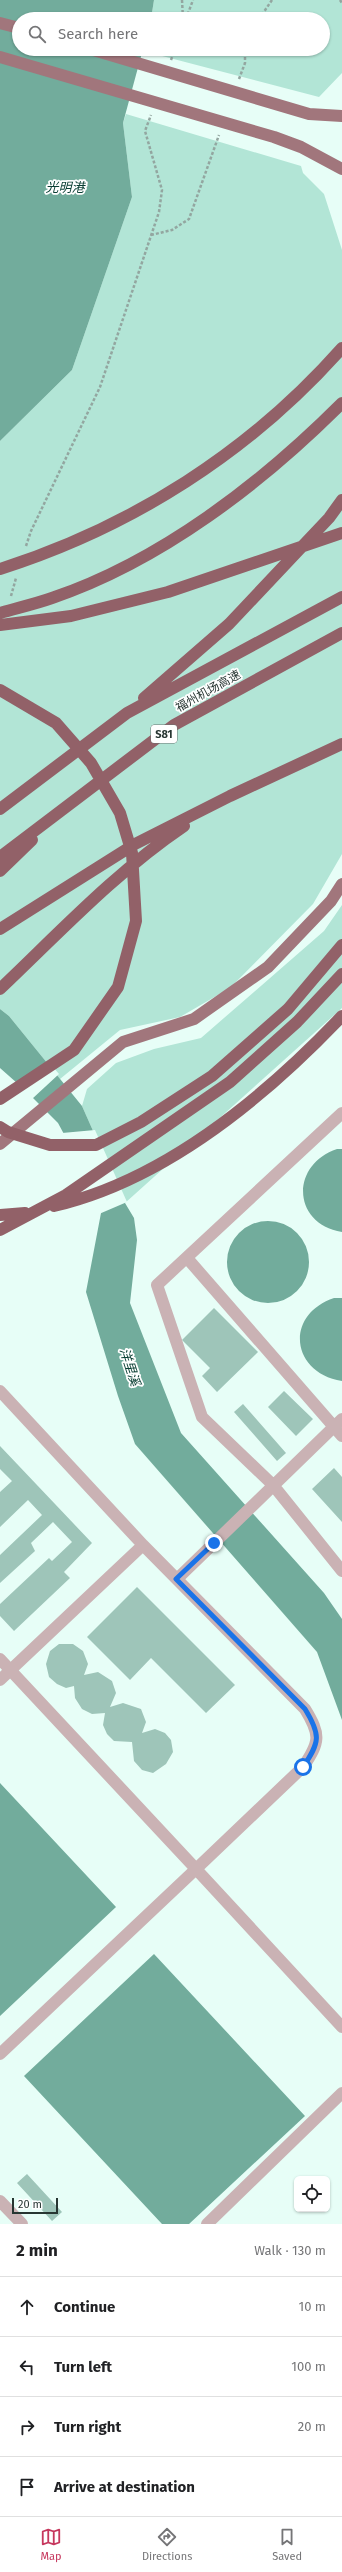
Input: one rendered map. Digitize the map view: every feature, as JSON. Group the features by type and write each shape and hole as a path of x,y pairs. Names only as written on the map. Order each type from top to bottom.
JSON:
{"highway":[{"path":"0,569 35,558 100,532 166,496 221,460 271,421 318,375 342,348"},
{"path":"0,613 60,594 118,569 181,534 276,465 342,403"},
{"path":"127,713 229,624 329,518 342,500"},
{"path":"0,625 70,616 168,592 342,533"},
{"name":"福州机场高速","path":"0,809 127,713 342,597"},
{"name":"福州机场高速","path":"0,857 174,725 342,633"},
{"path":"0,690 56,723 91,763 120,813 132,853 136,921 118,987 74,1050 0,1099"},
{"path":"0,929 135,844 230,796 342,744"},
{"path":"0,989 112,883 165,839 230,796"},
{"path":"0,871 66,808"},
{"path":"0,1127 8,1132 50,1145 96,1146 141,1122 217,1071 288,1008 342,945"},
{"path":"0,1230 66,1195 230,1082 297,1022 342,974"},
{"path":"0,1215 16,1215 85,1199 168,1160 238,1110 305,1055 342,1016"}],"main road":[{"path":"0,22 12,26"},
{"path":"114,56 309,114 342,116"},
{"path":"0,57 274,137 301,148 342,170"},
{"path":"0,1144 123,1042 194,1019 268,967 331,901 342,884"}],"lane":[{"path":"342,1113 157,1285 202,1417 273,1485 342,1571"},
{"path":"176,1579 273,1485 339,1427 186,1258"},
{"path":"0,1391 143,1545 305,1709 316,1726 316,1748 303,1767 0,2054"},
{"path":"0,1680 143,1545"},
{"path":"0,1659 342,2027"},
{"path":"207,2224 342,2093"},
{"path":"0,2201 22,2224"}],"path":[{"path":"182,0 182,12"},
{"path":"189,12 193,0"},
{"path":"264,12 272,0"},
{"path":"169,64 172,56"},
{"path":"238,84 245,63 245,56"},
{"path":"25,552 31,530 100,387 159,212 162,190 145,131 153,109"},
{"path":"151,235 172,230 189,218 222,127"},
{"path":"9,602 18,573"}],"shaded area":[{"path":"154,0 342,0 342,73 319,97 162,56 330,56 330,12 152,12"},
{"path":"126,114 301,166 303,173 324,194 342,250 342,854 313,904 230,988 180,1017 120,1030 60,1079 9,1016 0,1009 0,441 72,370 132,197 123,123"},
{"path":"342,905 342,1008 125,1203 82,1106 87,1089 116,1063 154,1049 201,1038 324,931"}],"water":[{"name":"光明港","path":"0,0 154,0 152,12 12,12 12,56 141,56 123,123 132,197 72,370 0,441"},
{"name":"洋里溪","path":"0,1009 9,1016 82,1106 125,1203 134,1218 137,1240 130,1303 181,1433 324,1593 342,1619 342,1720 317,1652 135,1444 118,1396 86,1292 101,1213 100,1201 58,1123 26,1091 0,1068"},
{"path":"337,1149 342,1149 342,1232 326,1227 314,1218 306,1206 303,1194 305,1180 311,1168 322,1157"},
{"path":"260,1221 276,1221 291,1228 302,1239 309,1254 309,1270 306,1278 297,1291 284,1300 276,1303 260,1303 245,1296 234,1285 227,1270 227,1254 234,1239 245,1228"},
{"path":"334,1298 342,1298 342,1381 325,1376 312,1367 304,1356 300,1343 301,1330 307,1317 318,1306"},
{"path":"0,1783 116,1907 0,2016"},
{"path":"154,1954 305,2116 189,2224 162,2224 24,2076"}],"pier":[{"path":"48,1061 59,1074 32,1099 16,1085"},
{"path":"95,1130 127,1202 99,1214 98,1202 62,1133"}],"building":[{"path":"214,1308 258,1352 217,1392 202,1376 210,1368 182,1340"},
{"path":"284,1391 313,1419 296,1436 268,1407"},
{"path":"243,1404 286,1453 277,1461 234,1412"},
{"path":"0,1446 92,1543 64,1572 70,1578 14,1631 0,1616 0,1604 49,1558 52,1561 72,1542 53,1522 31,1543 35,1551 0,1583 0,1555 42,1515 28,1500 0,1527 0,1492 12,1481 0,1469"},
{"path":"334,1468 342,1477 342,1522 312,1489"},
{"path":"137,1587 235,1685 206,1713 151,1658 130,1680 87,1637"},
{"path":"59,1644 73,1644 83,1651 88,1664 84,1675 98,1672 112,1681 116,1693 110,1707 123,1703 141,1709 146,1722 142,1733 155,1729 165,1733 171,1740 173,1752 166,1764 153,1773 142,1770 134,1761 132,1742 114,1741 107,1734 103,1725 105,1713 92,1714 82,1709 75,1698 74,1686 66,1688 57,1684 49,1677 46,1664 50,1651"},
{"path":"27,2174 62,2212 52,2221 17,2183"}],"route":[{"path":"214,1543 176,1579 305,1709 316,1726 316,1748 303,1767"}]}
